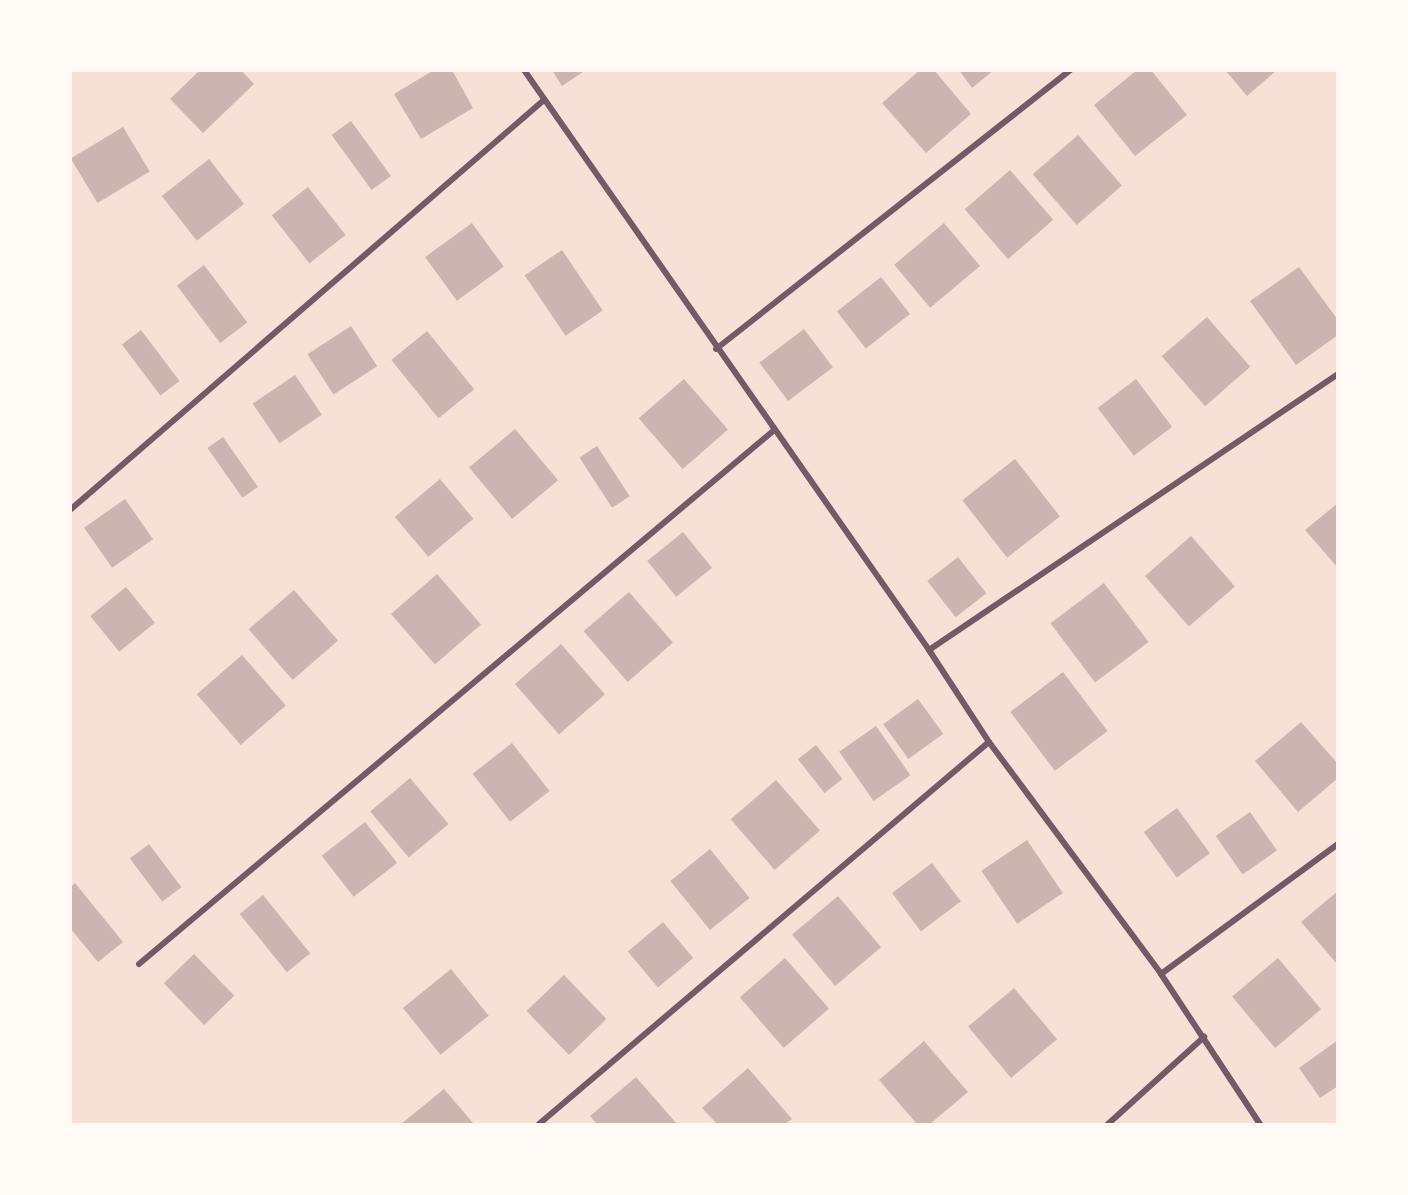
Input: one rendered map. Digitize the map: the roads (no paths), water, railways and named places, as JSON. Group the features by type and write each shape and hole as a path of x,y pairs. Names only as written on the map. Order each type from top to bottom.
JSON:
{"street":[{"path":"524,70 773,431 929,650 989,742 1161,974 1260,1125"},
{"path":"716,349 1071,70"},
{"path":"70,510 544,100"},
{"path":"929,650 1338,374"},
{"path":"139,964 773,431"},
{"path":"538,1125 989,742"},
{"path":"1161,974 1338,844"},
{"path":"1108,1125 1204,1037"}]}
